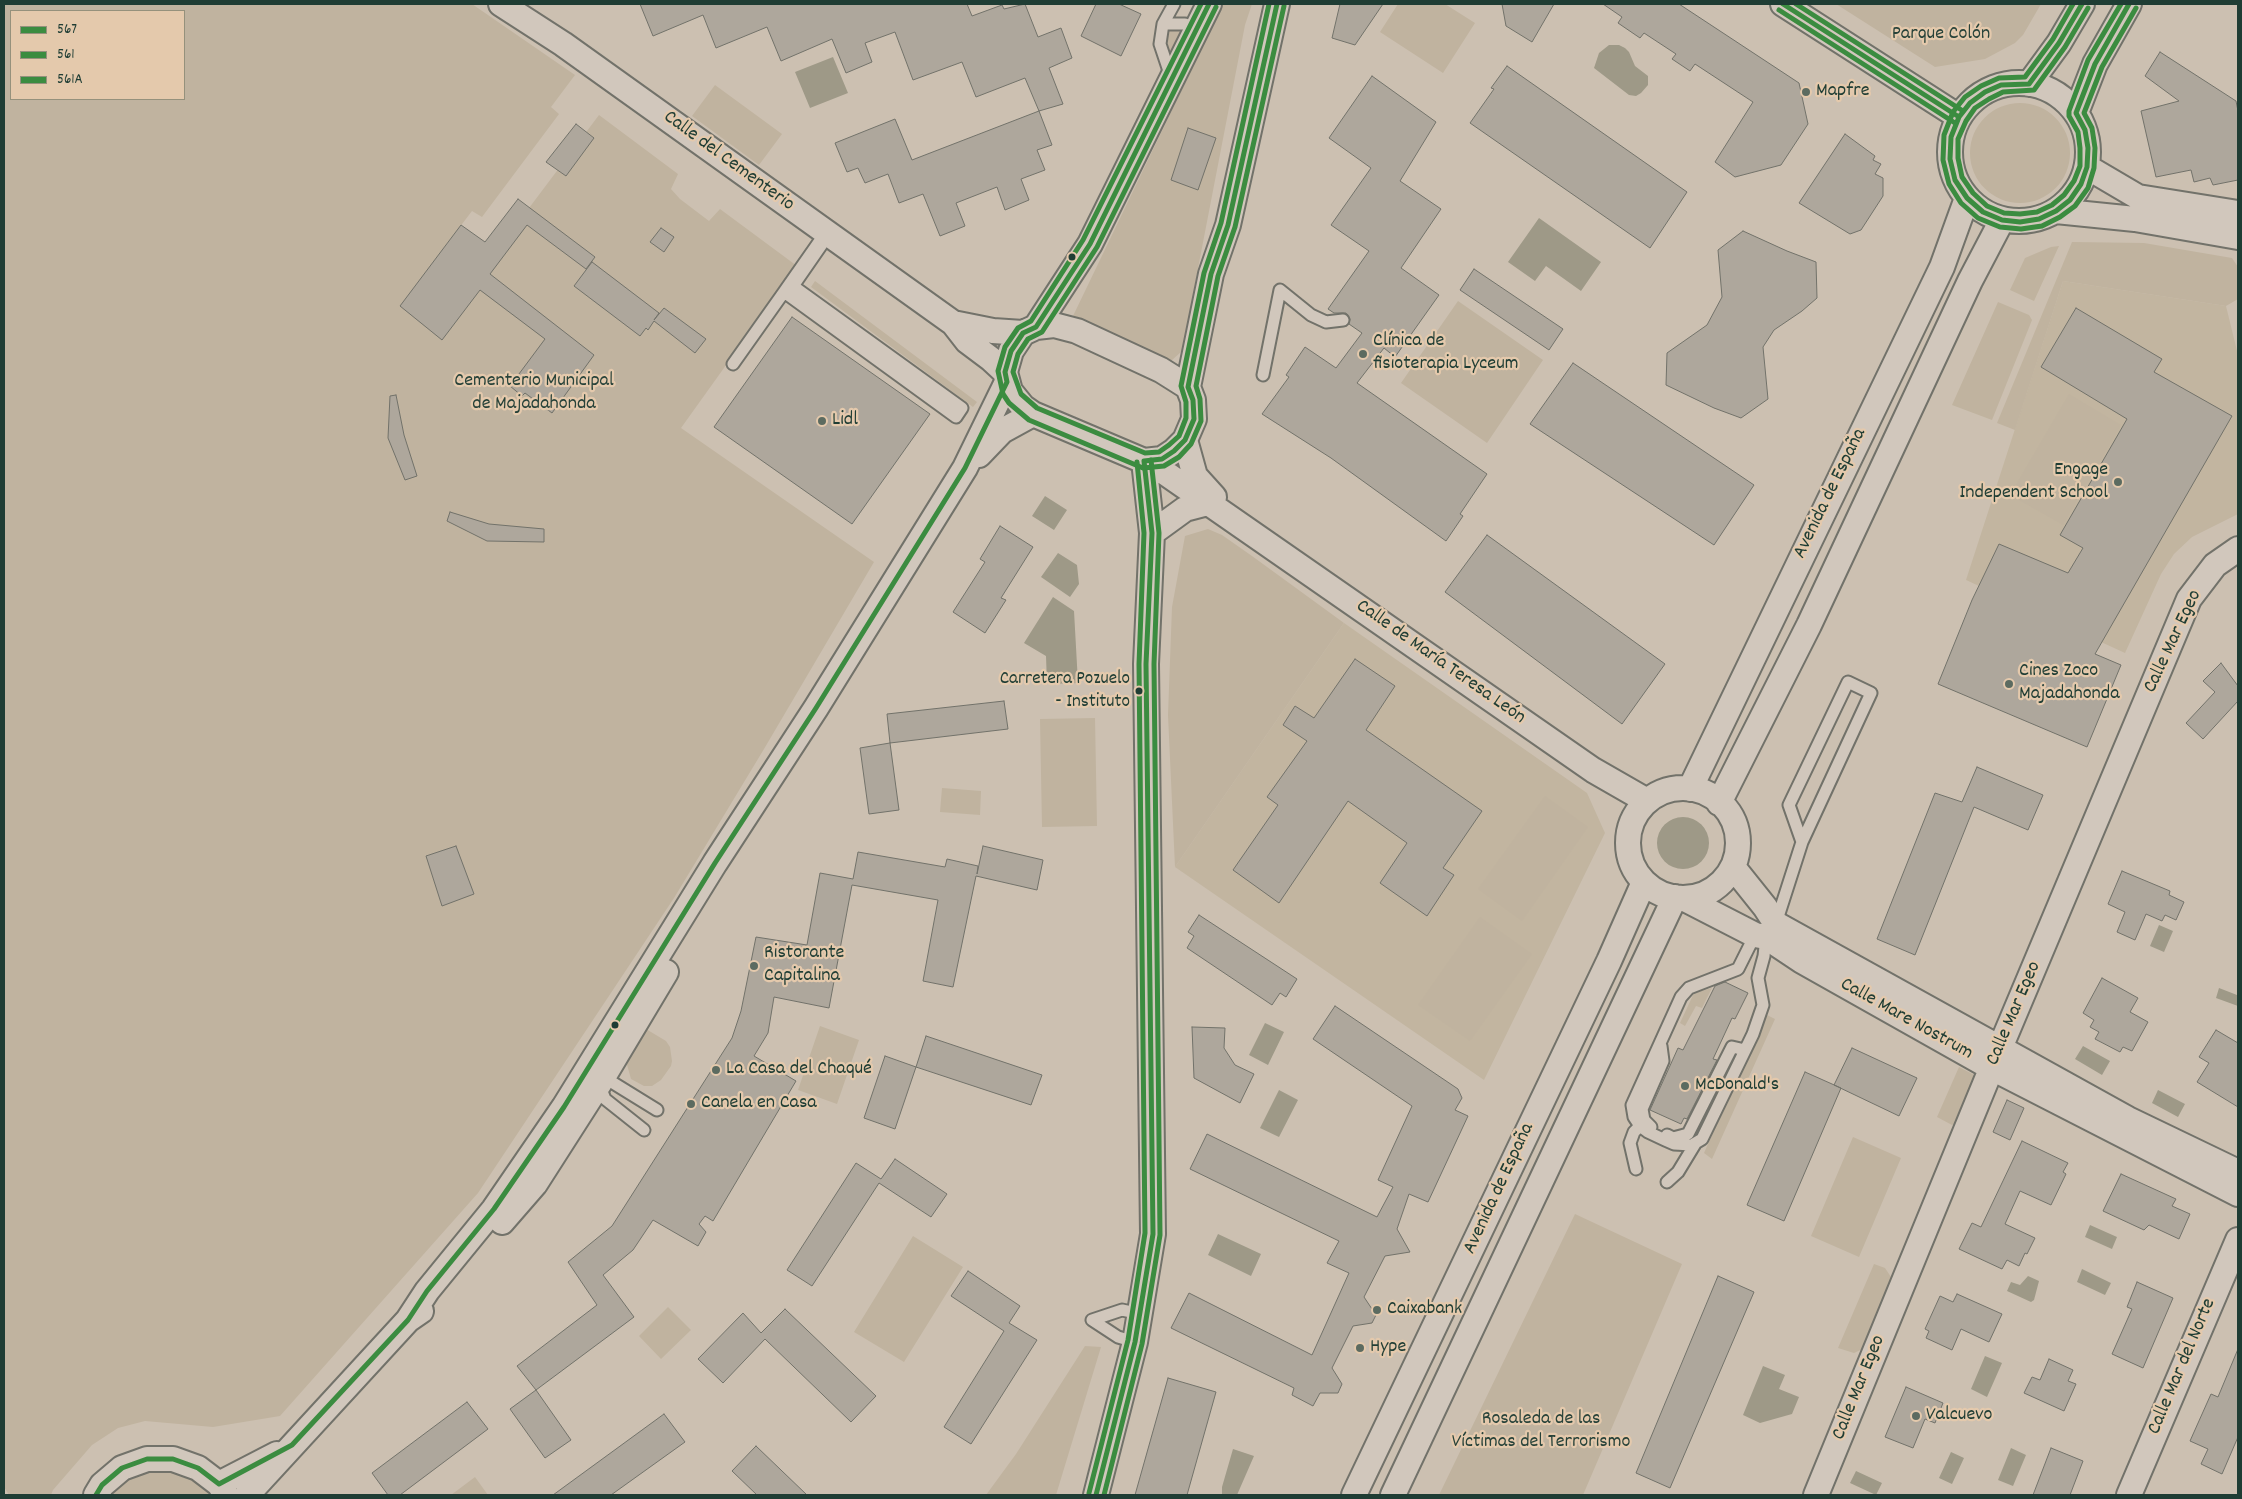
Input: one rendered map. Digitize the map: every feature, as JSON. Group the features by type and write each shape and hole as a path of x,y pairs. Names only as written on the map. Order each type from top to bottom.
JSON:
{"street":[{"name":"Calle del Cementerio","path":"501,4 563,44 953,323 967,341 991,358 1006,377 1015,399 1033,414"},
{"path":"247,1495 408,1320 427,1291 494,1209 564,1107 715,863 816,708 965,468 1006,377 1011,351 1030,330 1090,244 1209,4"},
{"path":"1096,1495 1135,1342 1153,1234 1146,664 1152,533 1146,461 1162,459 1174,452 1185,440 1194,418 1194,400 1188,387 1211,274 1228,224 1277,4"},
{"path":"1783,4 1959,117"},
{"path":"2030,84 2059,43 2082,4"},
{"path":"2076,113 2094,64 2129,4"},
{"path":"2030,84 2047,89 2063,99 2076,113 2085,130 2088,148 2087,167 2081,184 2070,200 2056,211 2039,219 2020,222 2002,220 1983,212 1967,198 1955,180 1950,159 1952,137 1959,117 1970,103 1985,92 2001,86 2030,84"},
{"path":"2087,167 2138,198 2238,213"},
{"name":"Avenida de España","path":"1690,789 1942,267 1967,198"},
{"path":"2056,211 2131,219 2238,237"},
{"name":"Avenida de España","path":"1719,803 1809,626 1970,280 2002,220"},
{"name":"Calle del Cementerio","path":"953,323 993,331 1030,330 1054,325 1077,331 1161,370 1188,387"},
{"path":"965,468 1002,431 1033,414"},
{"name":"Calle de María Teresa León","path":"1033,414 1146,461 1236,520 1593,770 1648,801"},
{"name":"Calle de María Teresa León","path":"1185,440 1195,476 1236,520"},
{"path":"1152,533 1185,509 1208,503"},
{"name":"Calle Mar Egeo","path":"1816,1495 1996,1058 2189,599 2215,565 2238,549"},
{"path":"408,1320 437,1298 534,1184 599,1084 708,903 816,708"},
{"path":"1675,789 1690,789 1706,794 1719,803 1730,816 1736,832 1738,850 1733,867 1724,880 1712,890 1698,896 1679,898 1658,892 1644,882 1632,863 1628,841 1630,826 1637,812 1648,801 1660,793 1675,789"},
{"path":"599,1084 599,1064 688,919 715,863"},
{"name":"Calle Mare Nostrum","path":"1733,867 1765,926"},
{"name":"Avenida de España","path":"1354,1495 1605,970 1644,882"},
{"name":"Avenida de España","path":"1393,1495 1679,898"},
{"name":"Calle Mare Nostrum","path":"1679,898 1765,926 2238,1194"},
{"name":"Calle Mare Nostrum","path":"1996,1058 2238,1172"},
{"path":"494,1209 520,1187 583,1092 599,1084"},
{"name":"Calle Mar del Norte","path":"2129,1495 2238,1240"},
{"path":"96,1495 102,1485 122,1468 147,1459 173,1459 198,1468 222,1490 292,1445"}],"lane":[{"path":"1172,80 1160,44 1163,24 1174,4"},
{"path":"1163,24 1185,24 1196,31"},
{"path":"732,364 827,233"},
{"path":"784,292 956,417 962,408 793,286 827,233"},
{"path":"1263,375 1280,290 1311,314 1326,322 1343,320"},
{"path":"1699,1142 1674,1144 1648,1132 1640,1126 1634,1117 1632,1105 1686,991 1689,988 1738,969 1765,926 1871,693 1848,682 1790,806 1802,842"},
{"path":"1667,1182 1678,1172 1699,1142 1745,1050 1763,1005 1758,978 1764,956 1765,926"},
{"path":"1738,969 1758,978"},
{"path":"1661,1044 1663,1061 1647,1095 1642,1115 1650,1126 1673,1138 1688,1134 1732,1047 1745,1050"},
{"path":"644,1130 605,1099 599,1084 610,1082 657,1110"},
{"path":"1636,1169 1630,1143 1634,1132 1640,1126"},
{"path":"1135,1342 1118,1337 1092,1320 1122,1310 1141,1314"}],"shaded area":[{"path":"1609,45 1619,45 1625,48 1629,52 1635,66 1648,76 1648,85 1636,96 1629,95 1594,68 1599,53"},
{"path":"833,57 848,93 810,108 795,72"},
{"path":"1539,218 1601,262 1581,291 1546,266 1535,281 1508,262"},
{"name":"Engage Independent School","path":"2063,281 2226,306 2238,355 2238,514 2192,537 2174,554 2161,574 2125,653 1966,580"},
{"path":"1045,496 1067,510 1054,530 1032,516"},
{"path":"1058,553 1077,565 1079,584 1070,597 1041,577"},
{"path":"1053,597 1074,611 1078,683 1047,684 1046,656 1024,643"},
{"path":"1344,623 1587,793 1605,833 1484,1080 1175,867"},
{"path":"1683,817 1693,819 1701,825 1707,833 1709,843 1707,853 1701,861 1693,867 1683,869 1673,867 1665,861 1659,853 1657,843 1659,833 1665,825 1673,819"},
{"path":"2159,925 2173,931 2164,952 2150,946"},
{"path":"2219,988 2237,995 2238,993 2238,1006 2216,998"},
{"path":"1265,1023 1284,1032 1268,1065 1249,1055"},
{"path":"2083,1046 2110,1061 2102,1075 2075,1059"},
{"path":"1279,1090 1298,1100 1279,1137 1260,1128"},
{"path":"2158,1090 2185,1104 2178,1117 2152,1103"},
{"path":"2090,1225 2117,1237 2112,1249 2085,1237"},
{"path":"1218,1234 1261,1254 1251,1276 1208,1255"},
{"path":"2082,1269 2111,1283 2105,1295 2077,1282"},
{"path":"2028,1276 2039,1281 2034,1300 2031,1302 2007,1291 2011,1282 2020,1285"},
{"path":"1985,1356 2002,1363 1987,1397 1971,1389"},
{"path":"1763,1366 1785,1375 1779,1389 1799,1397 1792,1414 1760,1423 1743,1415"},
{"path":"2011,1448 2026,1455 2013,1486 1998,1480"},
{"path":"1233,1449 1254,1456 1237,1495 1222,1495 1222,1487"},
{"path":"1951,1452 1964,1458 1952,1484 1939,1478"},
{"path":"1856,1471 1882,1483 1876,1495 1850,1483"}],"green space":[{"name":"Cementerio Municipal de Majadahonda","path":"4,4 472,4 575,75 551,107 559,114 482,217 472,211 443,249 466,266 526,212 599,115 678,174 671,189 680,199 709,221 720,209 797,266 681,428 874,562 674,898 478,1193 280,1416 213,1427 145,1421 118,1428 92,1445 53,1490 51,1495 9,1495 4,1487"},
{"path":"1223,4 1252,4 1245,25 1182,351 1171,361 1073,316"},
{"path":"1398,4 1445,4 1475,23 1443,73 1380,32"},
{"name":"Parque Colón","path":"1836,4 2041,4 2023,35 2015,43 1985,59 1935,67"},
{"path":"1168,27 1185,29 1170,58 1166,37"},
{"path":"715,85 782,134 759,165 692,116"},
{"path":"2020,103 2030,104 2048,111 2062,125 2069,143 2069,163 2062,181 2048,195 2030,202 2020,203 2010,202 1992,195 1978,181 1971,163 1970,153 1971,143 1978,125 1992,111 2010,104"},
{"path":"2072,242 2144,243 2232,258 2238,267 2238,299 2226,306 2063,281 2015,430 1997,423"},
{"path":"2059,246 2034,301 2010,290 2025,258 2051,247"},
{"path":"815,281 977,402 973,407 811,287"},
{"path":"1458,301 1543,360 1487,443 1401,383"},
{"path":"1998,302 2029,315 2032,320 1992,420 1952,405"},
{"path":"2069,394 2121,425 2063,525 2010,495"},
{"path":"1208,529 1222,535 1344,623 1175,867 1168,715 1172,607 1185,536"},
{"path":"1095,718 1097,826 1042,827 1040,719"},
{"path":"942,788 981,791 980,815 940,812"},
{"path":"1545,796 1588,827 1522,921 1478,889"},
{"path":"1480,917 1532,954 1470,1041 1418,1005"},
{"path":"1712,988 1702,1008 1696,1006 1685,1026 1680,1023 1694,993"},
{"path":"1765,1014 1775,1019 1712,1159 1704,1153"},
{"path":"820,1026 859,1040 837,1104 798,1090"},
{"path":"646,1029 666,1041 670,1047 672,1061 671,1066 661,1080 652,1086 644,1086 631,1079 626,1061"},
{"path":"1959,1067 1980,1078 1956,1123 1952,1125 1937,1117"},
{"path":"1853,1137 1901,1158 1859,1257 1811,1236"},
{"name":"Rosaleda de las Víctimas del Terrorismo","path":"1575,1214 1682,1264 1583,1495 1439,1495"},
{"path":"913,1236 963,1267 904,1362 854,1332"},
{"path":"1874,1264 1885,1268 1893,1280 1865,1348 1854,1353 1838,1348"},
{"path":"668,1307 691,1330 661,1359 639,1336"},
{"path":"1085,1346 1101,1347 1056,1495 986,1495 1016,1454"},
{"path":"165,1469 185,1475 203,1486 210,1495 112,1495 125,1481 144,1472"},
{"path":"475,1477 488,1495 451,1495"}],"building":[{"path":"640,4 967,4 972,16 1002,5 1004,9 1025,4 1038,37 1061,28 1072,58 1049,68 1063,104 1039,111 1025,78 976,97 962,62 913,80 895,32 865,43 872,62 846,73 832,39 781,61 767,27 716,48 703,15 653,36"},
{"path":"1096,4 1119,4 1141,14 1121,56 1081,36"},
{"path":"1340,4 1383,4 1355,45 1332,38"},
{"path":"1502,4 1554,4 1532,42 1506,26"},
{"path":"1603,4 1679,4 1799,83 1808,124 1781,165 1735,177 1715,162 1753,102 1695,64 1690,71 1672,59 1676,54 1644,33 1640,38 1618,23 1622,17"},
{"path":"2160,52 2236,101 2238,111 2238,180 2213,185 2210,178 2194,182 2191,170 2156,177 2141,111 2179,101 2145,76"},
{"path":"1507,66 1687,192 1650,248 1470,123 1494,89 1491,88"},
{"path":"1372,76 1436,122 1400,181 1441,209 1401,268 1439,295 1395,357 1384,348 1357,383 1487,474 1460,514 1463,516 1446,541 1331,458 1262,414 1289,377 1286,375 1305,347 1336,368 1362,333 1349,324 1350,319 1346,313 1334,313 1328,309 1369,251 1331,225 1371,168 1329,138"},
{"path":"1039,111 1052,145 1037,150 1045,170 1021,179 1029,200 1005,210 997,187 956,203 965,226 940,236 923,194 899,203 888,174 865,183 858,168 847,172 835,143 895,119 912,160"},
{"path":"576,124 594,138 566,176 546,162"},
{"path":"1188,128 1216,138 1198,190 1171,180"},
{"path":"1845,134 1875,156 1873,160 1881,164 1875,174 1883,178 1883,196 1861,230 1850,234 1799,203"},
{"path":"518,199 595,257 586,269 527,225 490,274 594,355 552,413 525,393 522,396 510,386 545,339 480,290 442,340 400,306 461,225 485,242"},
{"path":"661,228 674,237 664,252 650,242"},
{"path":"1743,231 1816,262 1817,298 1774,330 1763,347 1768,399 1741,418 1714,408 1666,385 1667,353 1707,325 1722,297 1718,250"},
{"path":"592,262 659,313 654,320 664,308 706,339 695,353 654,321 648,330 646,328 640,336 574,286"},
{"path":"1474,269 1563,329 1549,350 1460,290"},
{"path":"2076,308 2162,359 2154,372 2232,416 2095,654 2121,665 2087,747 1938,684 1972,600 1999,544 2068,573 2083,548 2060,535 2127,419 2041,367"},
{"name":"Lidl","path":"792,317 930,414 852,524 714,427"},
{"path":"1573,363 1754,485 1714,545 1530,424"},
{"path":"396,395 404,435 417,476 405,480 388,438 390,396"},
{"path":"450,512 489,524 544,529 544,542 487,541 447,521"},
{"path":"1000,526 1033,547 1001,598 1006,600 985,633 953,612 985,562 980,559"},
{"path":"1487,535 1665,664 1622,724 1445,592"},
{"path":"1355,659 1395,686 1366,730 1482,811 1443,868 1454,875 1427,916 1380,883 1407,843 1348,801 1279,903 1233,870 1278,805 1267,797 1307,741 1283,725 1295,706 1314,718"},
{"path":"2221,663 2238,686 2238,701 2203,739 2186,723 2215,692 2203,681"},
{"path":"1004,701 1008,729 890,743 887,714"},
{"path":"890,743 899,810 869,814 860,748"},
{"path":"1977,767 2043,795 2028,830 1974,807 1915,955 1877,939 1935,793 1962,802"},
{"path":"456,846 474,894 442,906 426,856"},
{"path":"983,846 1043,860 1037,890 976,876 953,987 923,981 938,900 852,885 829,1008 774,997 768,1033 754,1056 796,1081 713,1221 705,1216 699,1224 706,1232 698,1246 653,1220 633,1250 603,1275 634,1317 536,1390 517,1366 597,1305 568,1262 612,1226 732,1038 741,1011 756,937 807,945 820,873 853,879 858,852 945,867 947,859 978,866 977,874"},
{"path":"2122,871 2170,891 2169,895 2184,902 2176,920 2165,915 2162,921 2146,914 2135,940 2117,932 2125,912 2108,904"},
{"path":"1199,915 1297,979 1286,997 1280,993 1272,1005 1187,948 1194,936 1188,932"},
{"path":"2102,978 2138,998 2130,1012 2148,1022 2132,1051 2123,1047 2120,1052 2095,1039 2099,1032 2090,1027 2094,1020 2083,1013"},
{"name":"McDonald's","path":"1725,982 1748,993 1735,1019 1732,1018 1713,1059 1717,1060 1687,1119 1684,1118 1681,1124 1650,1110 1678,1048 1683,1050 1715,986"},
{"path":"1335,1006 1458,1089 1462,1098 1455,1110 1468,1116 1428,1202 1409,1194 1397,1229 1410,1252 1385,1256 1364,1297 1376,1315 1372,1323 1353,1326 1332,1368 1342,1384 1338,1393 1320,1393 1313,1406 1292,1395 1294,1388 1171,1328 1189,1293 1312,1355 1349,1273 1327,1263 1339,1241 1190,1169 1207,1134 1377,1217 1393,1187 1378,1180 1412,1106 1313,1039"},
{"path":"1192,1027 1225,1028 1224,1048 1235,1065 1254,1074 1240,1103 1194,1078"},
{"path":"2216,1030 2238,1043 2238,1107 2197,1082 2209,1063 2199,1057"},
{"path":"926,1036 1042,1075 1031,1105 916,1067"},
{"path":"1852,1048 1917,1078 1899,1116 1834,1085"},
{"path":"885,1056 916,1067 895,1129 864,1118"},
{"path":"1805,1072 1841,1088 1784,1221 1747,1205"},
{"path":"2007,1100 2024,1108 2010,1140 1993,1132"},
{"path":"2022,1141 2068,1163 2063,1172 2066,1174 2051,1205 2020,1191 2005,1224 2035,1238 2019,1266 2007,1260 2002,1269 1959,1249 1972,1223 1981,1227"},
{"path":"895,1159 947,1194 931,1217 879,1183 812,1286 787,1270 856,1163 881,1179"},
{"path":"2121,1174 2176,1199 2172,1206 2190,1214 2179,1239 2149,1225 2144,1230 2103,1211"},
{"path":"968,1271 1020,1306 1009,1323 1037,1340 971,1444 944,1427 1004,1331 951,1296"},
{"path":"1718,1276 1754,1292 1670,1488 1636,1473"},
{"path":"2137,1282 2173,1298 2143,1368 2112,1354 2132,1309 2127,1307"},
{"path":"1957,1294 2002,1314 1989,1342 1961,1329 1952,1350 1926,1338 1929,1331 1925,1329 1940,1296 1953,1302"},
{"path":"785,1309 876,1396 851,1422 765,1339 723,1383 698,1359 743,1313 761,1333"},
{"path":"2238,1349 2238,1437 2222,1474 2201,1464 2208,1449 2190,1441 2211,1394 2218,1397"},
{"path":"2049,1359 2073,1370 2068,1381 2076,1384 2064,1411 2024,1393 2032,1377 2040,1380"},
{"path":"1168,1378 1216,1392 1187,1495 1135,1495"},
{"name":"Valcuevo","path":"1906,1387 1943,1403 1935,1423 1925,1419 1913,1448 1885,1437"},
{"path":"536,1390 571,1440 545,1458 510,1409"},
{"path":"467,1402 488,1429 400,1495 388,1495 372,1473"},
{"path":"664,1414 685,1442 611,1495 553,1495"},
{"path":"756,1446 807,1495 757,1495 732,1471"},
{"path":"2051,1448 2083,1461 2070,1495 2033,1495"}],"transit line":[{"name":"561","path":"1201,4 1083,240 1031,321 1018,328 1005,347 998,371 1003,394 1009,403 1029,420 1143,468 1164,466 1179,457 1191,444 1201,421 1200,399 1196,386 1218,276 1235,227 1284,6"},
{"name":"567","path":"96,1495 102,1485 122,1468 147,1459 173,1459 198,1468 219,1484 292,1445 408,1320 427,1291 494,1209 564,1107 715,863 816,708 965,468 1007,382 1005,372 1011,351 1023,333 1036,327 1090,244 1209,4"},
{"name":"561A","path":"1216,7 1097,247 1042,332 1028,339 1018,354 1013,372 1021,394 1037,408 1145,453 1159,452 1169,445 1179,436 1186,418 1186,402 1181,386 1204,273 1221,223 1269,4"},
{"name":"567","path":"1096,1495 1135,1342 1153,1234 1146,664 1152,533 1144,461 1162,459 1174,451 1185,440 1194,419 1193,400 1188,387 1211,274 1228,225 1277,4"},
{"name":"567","path":"1783,4 1959,117"},
{"name":"561A","path":"1796,4 1963,111"},
{"name":"561","path":"2073,4 2053,39 2025,77 1999,78 1981,86 1965,97 1953,112 1944,135 1943,160 1949,184 1961,203 1978,218 2000,227 2021,229 2042,226 2060,217 2075,206 2088,188 2094,168 2095,148 2092,128 2084,113 2102,67 2136,8"},
{"name":"567","path":"2082,4 2059,43 2029,84 2001,85 1985,92 1970,103 1959,117 1951,137 1950,159 1955,180 1967,198 1983,212 2002,220 2020,222 2039,219 2056,211 2070,200 2081,184 2087,167 2088,148 2085,130 2076,113 2095,64 2129,4"},
{"name":"561A","path":"2088,8 2065,47 2034,90 2003,92 1975,108 1966,121 1958,139 1958,158 1962,177 1973,193 1987,206 2004,213 2037,212 2052,205 2064,195 2074,181 2080,166 2080,148 2078,132 2069,116 2069,111 2088,60 2121,4"},
{"name":"561","path":"1779,10 1955,123"},
{"name":"561","path":"1104,1495 1142,1344 1160,1235 1154,664 1159,533 1151,460"},
{"name":"561A","path":"1089,1493 1128,1340 1145,1233 1139,664 1144,533 1137,462"}],"place":[{"name":"Mapfre","path":"1806,92"},
{"name":"Clínica de fisioterapia Lyceum","path":"1363,354"},
{"name":"Lidl","path":"822,421"},
{"name":"Engage Independent School","path":"2118,482"},
{"name":"Cines Zoco Majadahonda","path":"2009,684"},
{"name":"Carretera Pozuelo - Instituto","path":"1139,691"},
{"name":"Ristorante Capitalina","path":"754,966"},
{"name":"La Casa del Chaqué","path":"716,1070"},
{"name":"McDonald's","path":"1685,1086"},
{"name":"Canela en Casa","path":"691,1104"},
{"name":"Caixabank","path":"1377,1310"},
{"name":"Hype","path":"1360,1348"},
{"name":"Valcuevo","path":"1916,1416"}]}
